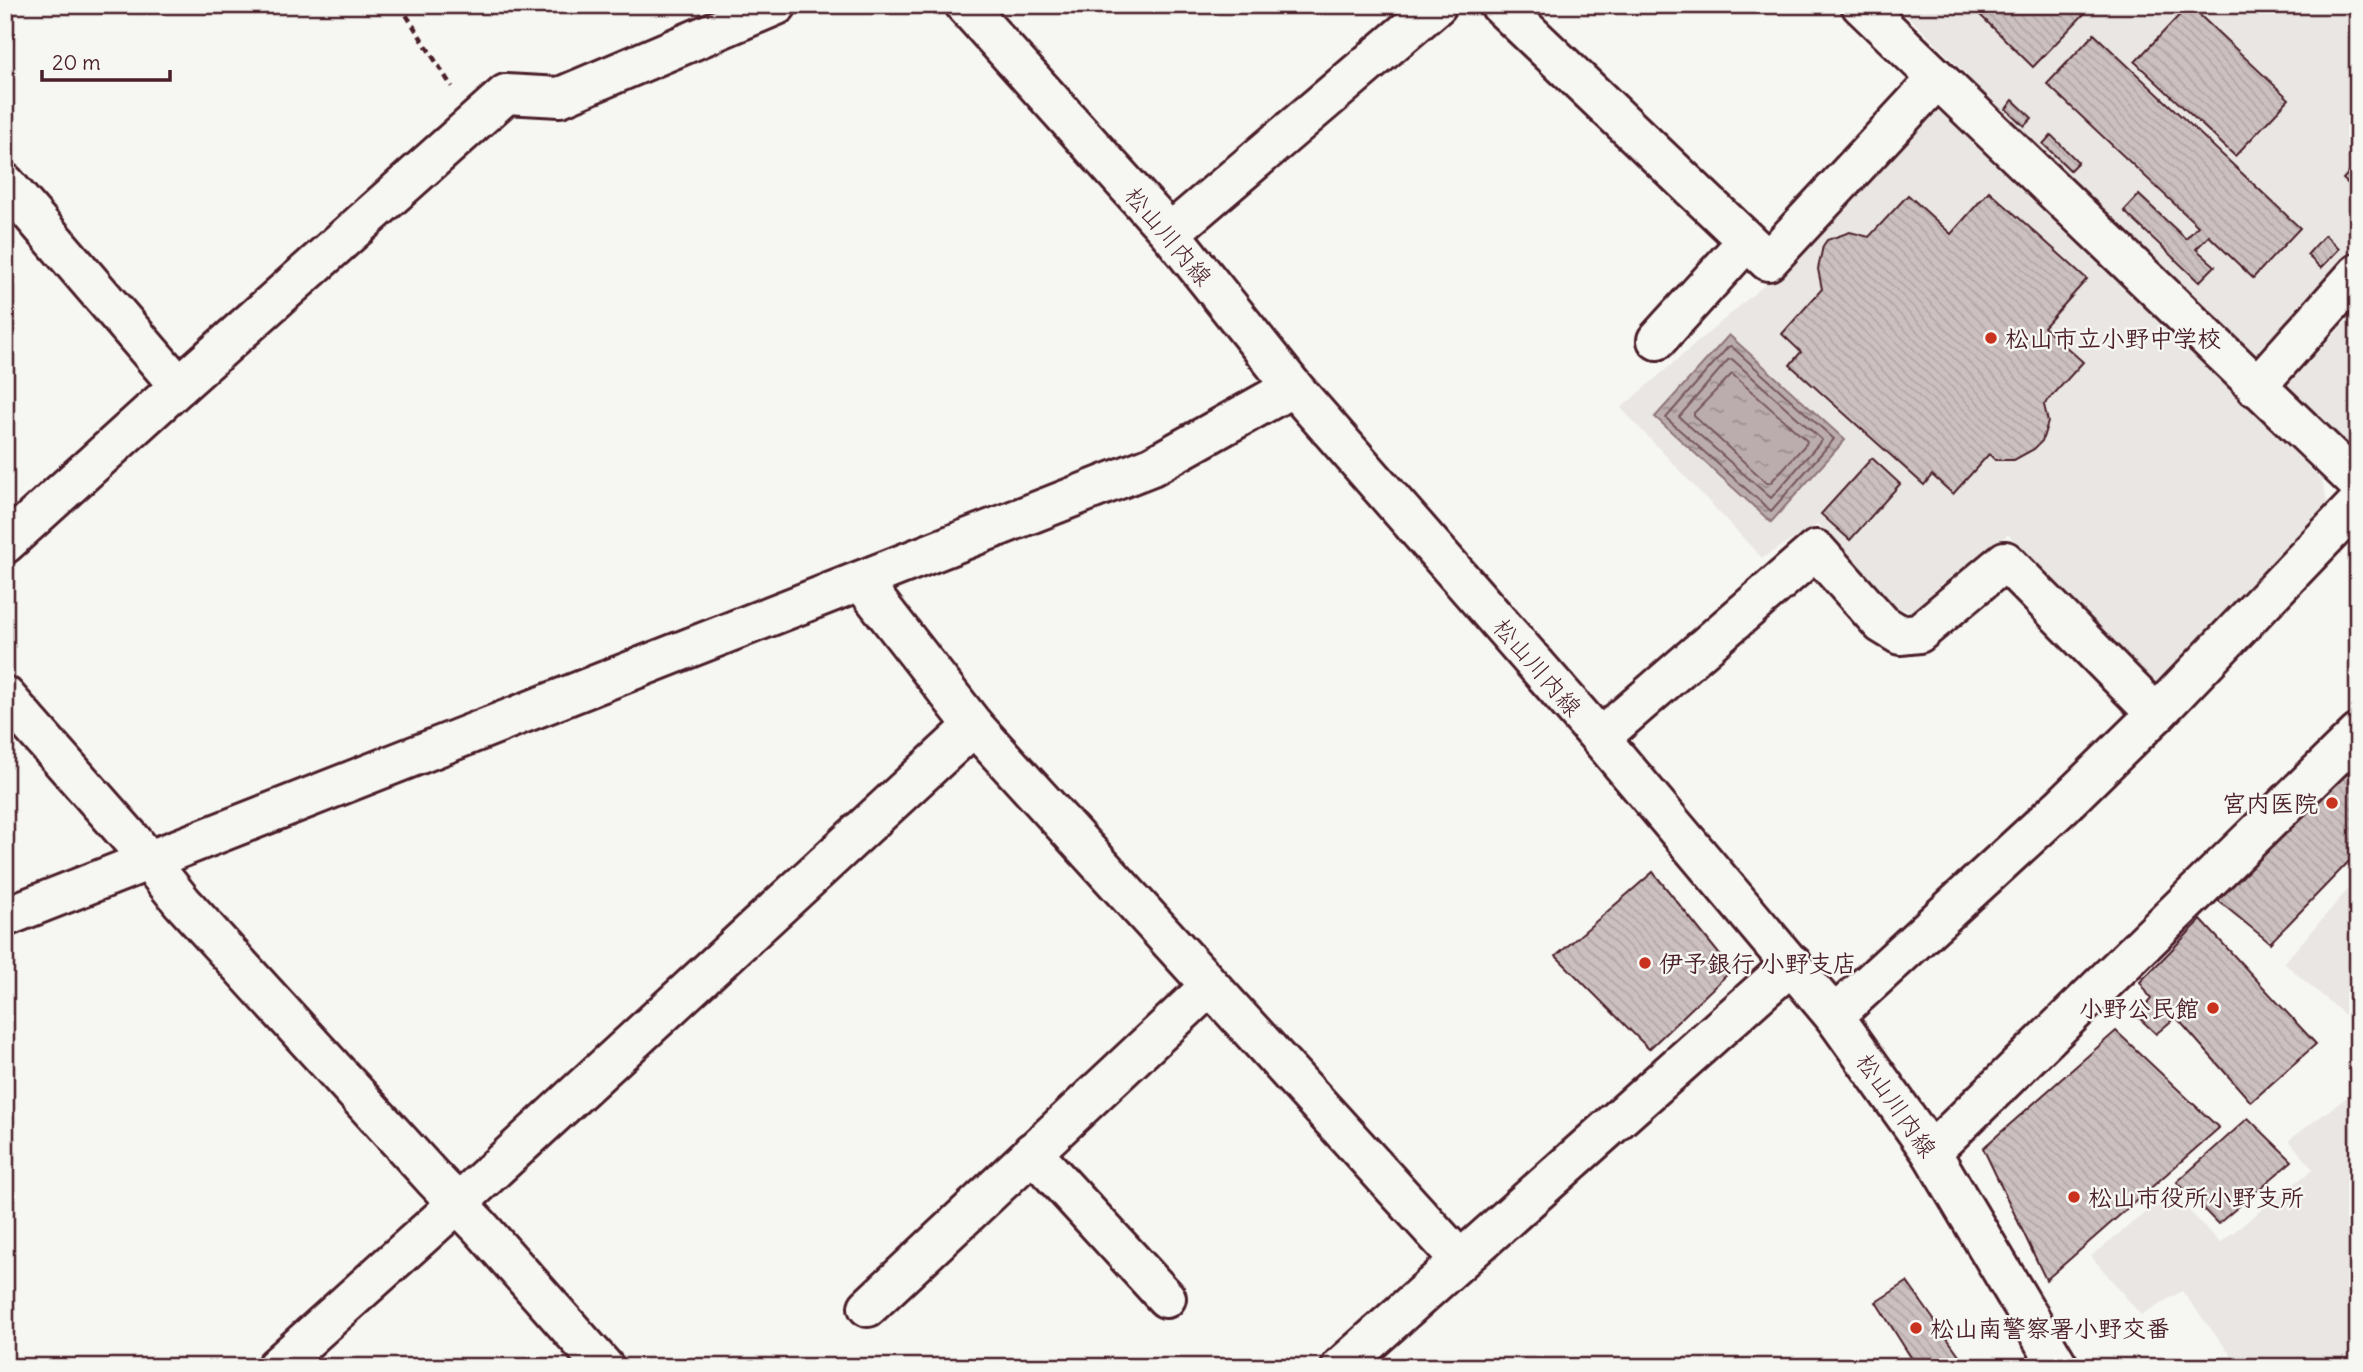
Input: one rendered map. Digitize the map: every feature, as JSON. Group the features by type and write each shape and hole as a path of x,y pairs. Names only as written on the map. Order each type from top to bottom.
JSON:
{"street":[{"path":"5,544 506,94 559,97 778,5"},
{"name":"松山川内線","path":"965,5 1170,233 1293,387 1600,738 1834,1016 1931,1152 2059,1367"},
{"path":"1170,233 1437,5"},
{"path":"1500,5 1768,261 1937,79"},
{"path":"1861,5 2358,483"},
{"path":"5,183 180,386"},
{"path":"1657,340 1746,242"},
{"path":"2256,387 2358,273"},
{"path":"5,917 1152,466 1293,387"},
{"path":"1834,1016 2061,807 2156,714 2358,503"},
{"path":"1600,738 1816,550 1882,624 1900,635 1919,633 2005,561 2156,714"},
{"path":"861,581 974,726 1460,1260"},
{"path":"5,696 150,861 182,902 480,1227 604,1367"},
{"path":"276,1367 457,1204 974,726"},
{"path":"1931,1152 2358,734"},
{"path":"1341,1367 1791,964"},
{"path":"868,1307 1210,986"},
{"path":"1032,1152 1166,1298"}],"path":[{"path":"400,5 475,122"}],"shaded area":[{"name":"松山市立小野中学校","path":"1897,5 2358,5 2358,249 2235,389 2322,481 2328,505 2151,687 2008,534 1914,613 1890,605 1818,524 1762,558 1621,408 1762,287 1969,77"},
{"path":"2358,309 2358,455 2287,385"},
{"path":"2358,878 2358,1026 2284,963"},
{"path":"2358,1089 2358,1347 2333,1367 2240,1367 2182,1291 2141,1315 2091,1256 2171,1192 2220,1243 2313,1169 2289,1140"}],"water":[{"path":"1729,335 1845,440 1771,522 1655,417"}],"building":[{"path":"1970,5 2075,5 2084,14 2033,67"},
{"path":"2189,5 2289,99 2235,156 2135,62"},
{"path":"2094,34 2300,228 2253,278 2209,236 2196,249 2215,266 2199,282 2124,211 2139,195 2186,239 2198,226 2047,84"},
{"path":"2013,100 2032,118 2024,126 2006,109"},
{"path":"2051,135 2078,162 2070,170 2043,144"},
{"path":"2358,163 2358,193 2343,179"},
{"path":"1989,191 2087,279 2044,327 2083,362 2044,405 2048,422 2042,441 2034,449 2014,460 1995,460 1989,454 1953,494 1932,475 1924,485 1790,365 1801,352 1782,334 1822,289 1818,269 1827,240 1850,232 1869,237 1908,195 1951,234"},
{"path":"2325,235 2339,249 2321,268 2307,255"},
{"path":"1872,458 1900,484 1850,540 1821,514"},
{"name":"宮内医院","path":"2358,754 2358,852 2270,943 2210,894"},
{"name":"伊予銀行 小野支店","path":"1653,872 1732,970 1649,1049 1556,956"},
{"name":"小野公民館","path":"2201,920 2316,1044 2251,1102 2176,1017 2156,1034 2137,1016 2151,999 2140,982"},
{"name":"松山市役所小野支所","path":"2116,1031 2219,1128 2046,1280 1983,1148"},
{"path":"2248,1118 2292,1161 2218,1224 2177,1182"},
{"name":"松山南警察署小野交番","path":"1907,1282 1959,1355 1940,1367 1917,1367 1876,1302"}],"place":[{"name":"松山市立小野中学校","path":"1991,338"},
{"name":"宮内医院","path":"2332,803"},
{"name":"伊予銀行 小野支店","path":"1645,963"},
{"name":"小野公民館","path":"2213,1008"},
{"name":"松山市役所小野支所","path":"2074,1197"},
{"name":"松山南警察署小野交番","path":"1916,1328"}]}
